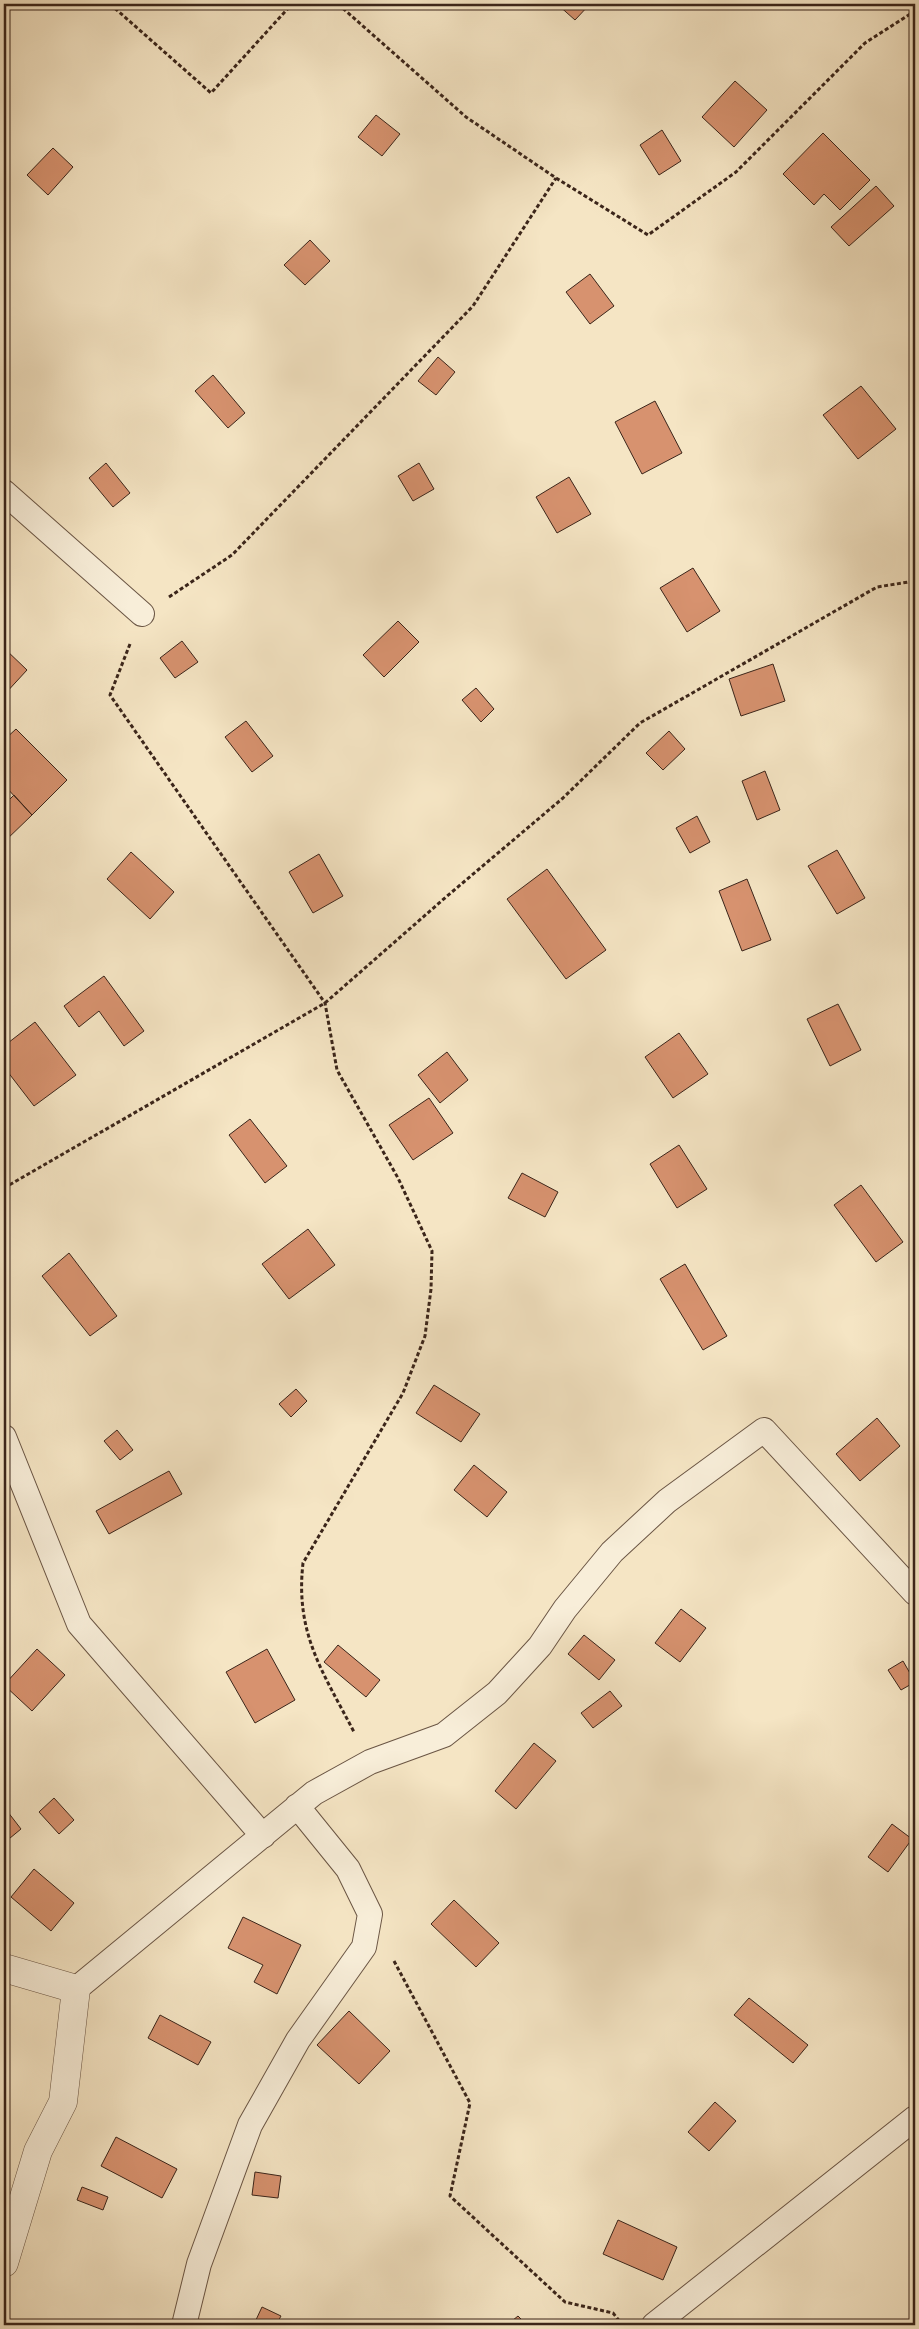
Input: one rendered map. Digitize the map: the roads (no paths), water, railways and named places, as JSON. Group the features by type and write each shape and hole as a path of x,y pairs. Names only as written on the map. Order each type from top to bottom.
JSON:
{"street":[{"path":"4,1968 76,1989 63,2102 38,2151 4,2263"}],"lane":[{"path":"4,492 142,614"},
{"path":"76,1989 314,1793 370,1762 444,1735 497,1693 540,1646 565,1609 612,1552 667,1501 764,1430 915,1593"},
{"path":"4,1436 78,1624 263,1836"},
{"path":"184,2325 199,2264 250,2125 298,2040 364,1947 370,1914 348,1869 297,1806"},
{"path":"654,2325 915,2118"}]}
